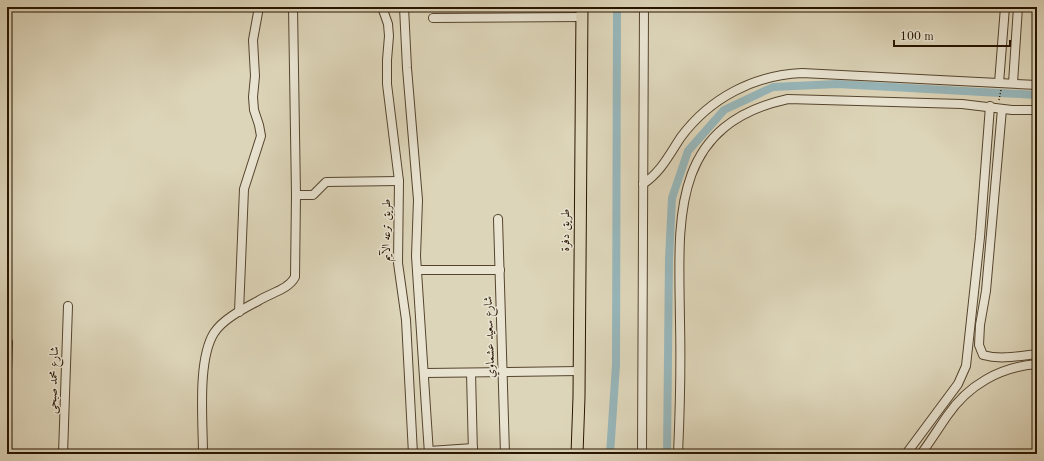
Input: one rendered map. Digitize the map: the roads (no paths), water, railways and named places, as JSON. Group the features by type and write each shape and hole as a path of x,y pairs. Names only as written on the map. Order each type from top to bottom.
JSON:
{"main road":[{"name":"طريق دفرة","path":"577,454 582,12"}],"street":[{"path":"239,312 244,189 261,136 260,126 254,110 253,97 255,76 253,40 259,7"},
{"path":"203,454 203,377 206,354 214,333 227,320 269,294 286,287 292,283 295,277 296,195 293,7"},
{"name":"طريق ترعه الآيم","path":"382,7 389,30 387,84 399,181 398,263 406,320 413,454"},
{"path":"404,7 407,68 418,200 416,256 425,373 429,453 473,451 471,373"},
{"path":"642,454 644,7"},
{"path":"1000,83 1005,7"},
{"path":"1013,83 1018,7"},
{"path":"433,18 582,12"},
{"path":"643,184 658,173 680,139 698,117 731,92 757,81 787,74 802,73 1037,85"},
{"path":"678,454 680,379 680,252 683,206 691,174 702,153 714,136 731,122 750,111 769,103 788,99 806,98 990,106 1037,110"},
{"path":"906,454 958,384 966,366 980,237 990,106"},
{"path":"1000,108 986,291 980,325 980,345 983,355 990,357 1011,357 1037,354"},
{"path":"296,195 313,195 326,182 399,181"},
{"name":"شارع سعيد عشماوي","path":"498,219 505,454"},
{"path":"418,270 500,270"},
{"name":"شارع محمد صبحى","path":"63,454 68,306"},
{"path":"7,370 8,342"},
{"path":"921,454 947,415 972,388 994,374 1011,368 1037,364"},
{"path":"425,373 579,371"}],"waterway":[{"path":"610,454 616,365 617,7"},
{"path":"667,454 669,259 672,198 688,151 724,110 773,87 837,84 1037,95"}]}
